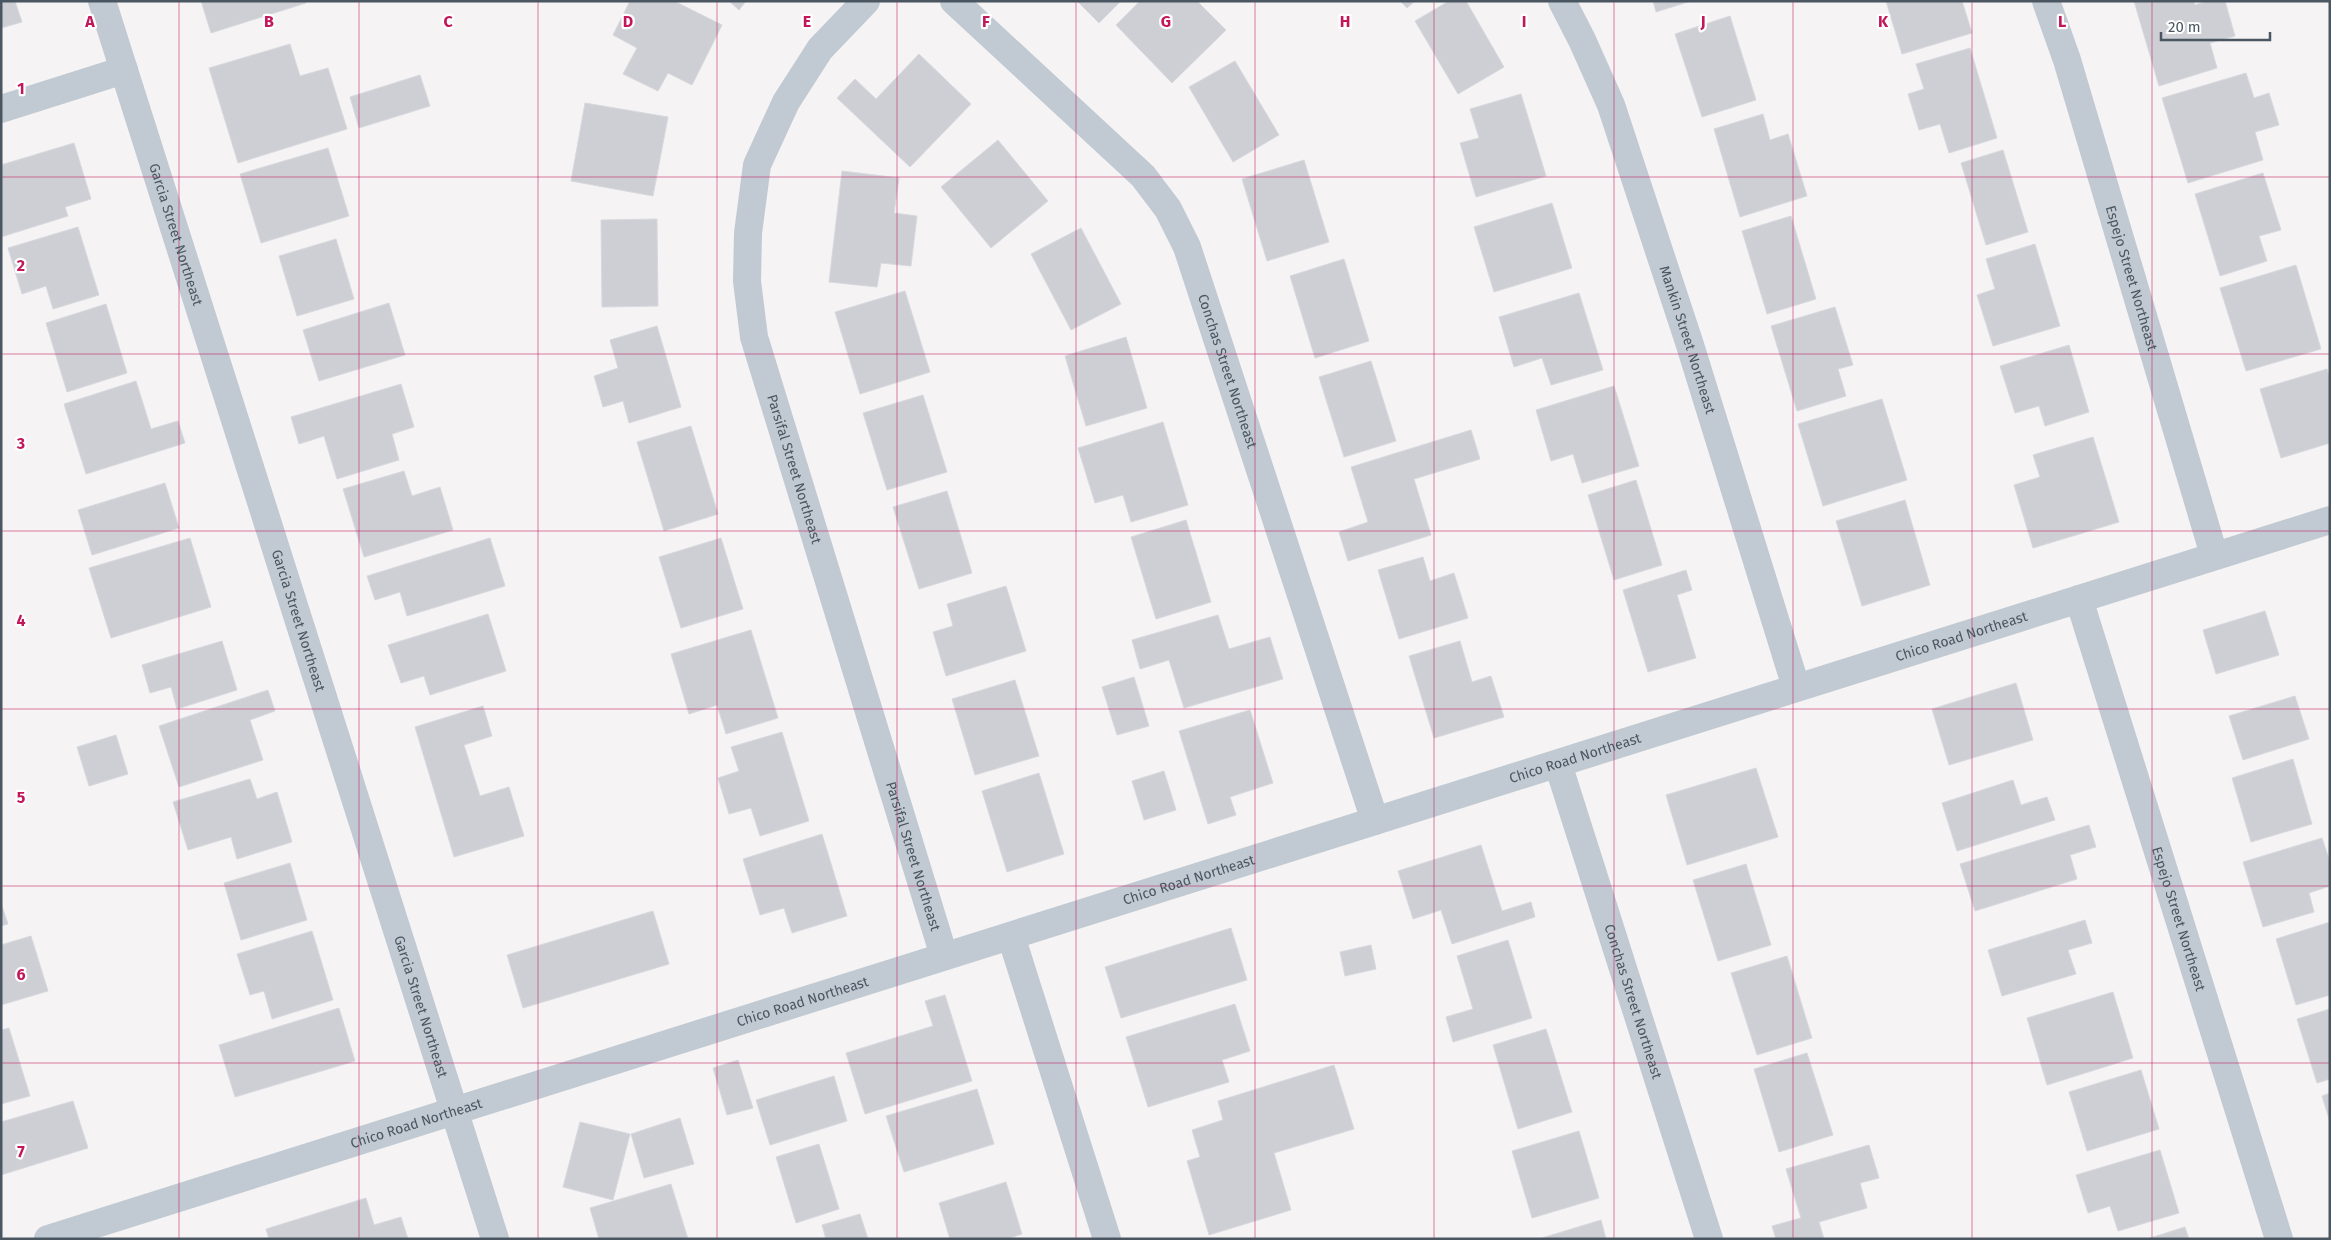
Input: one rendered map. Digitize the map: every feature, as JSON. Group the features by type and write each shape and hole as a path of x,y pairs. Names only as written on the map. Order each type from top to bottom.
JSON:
{"street":[{"name":"Garcia Street Northeast","path":"102,1 495,1239"},
{"name":"Parsifal Street Northeast","path":"866,1 820,49 786,102 757,165 748,233 747,281 754,337 944,956"},
{"name":"Conchas Street Northeast","path":"954,1 1143,176 1168,209 1187,246 1375,821"},
{"name":"Mankin Street Northeast","path":"1562,1 1582,40 1611,106 1690,345 1796,687"},
{"name":"Espejo Street Northeast","path":"2046,1 2067,60 2214,555"},
{"path":"1,109 124,70"},
{"name":"Chico Road Northeast","path":"48,1239 2330,520"},
{"name":"Espejo Street Northeast","path":"2079,599 2279,1239"},
{"name":"Conchas Street Northeast","path":"1558,764 1709,1239"},
{"path":"1012,936 1107,1239"}],"building":[{"path":"1,1 15,1 22,22 1,28"},
{"path":"201,1 305,1 306,3 211,33"},
{"path":"630,1 674,1 722,25 692,85 668,73 658,91 623,74 637,48 613,35"},
{"path":"729,1 746,1 739,10"},
{"path":"1077,1 1121,1 1099,23"},
{"path":"1140,1 1197,1 1226,30 1172,83 1116,25"},
{"path":"1400,1 1415,1 1407,8"},
{"path":"1449,1 1466,1 1504,67 1458,94 1415,21"},
{"path":"1653,1 1691,1 1656,12"},
{"path":"1886,1 1962,1 1972,33 1902,54"},
{"path":"2134,1 2194,1 2195,5 2207,1 2225,1 2235,36 2210,43 2217,68 2159,86"},
{"path":"1730,16 1756,100 1702,117 1675,34"},
{"path":"290,44 300,76 328,68 347,129 238,163 209,68"},
{"path":"1970,48 1997,138 1949,153 1940,124 1919,130 1908,94 1924,89 1916,64"},
{"path":"919,54 971,104 910,167 837,98 855,79 876,99"},
{"path":"1235,61 1279,135 1233,162 1189,87"},
{"path":"2246,73 2254,98 2269,93 2279,125 2255,132 2263,160 2188,183 2162,98"},
{"path":"420,75 430,106 359,128 350,97"},
{"path":"1521,94 1546,176 1476,197 1460,143 1479,138 1470,109"},
{"path":"585,103 668,117 653,196 571,181"},
{"path":"1763,114 1770,140 1788,134 1807,196 1740,217 1714,129"},
{"path":"998,140 1048,201 991,248 941,187"},
{"path":"74,143 91,199 65,207 68,216 1,237 1,165"},
{"path":"328,148 349,216 261,243 240,174"},
{"path":"2003,150 2028,232 1986,245 1961,163"},
{"path":"1304,160 1329,242 1267,261 1242,179"},
{"path":"842,171 899,178 894,213 917,216 911,266 881,263 877,287 829,282"},
{"path":"2263,173 2281,230 2259,236 2267,261 2220,276 2195,194"},
{"path":"1552,203 1572,268 1494,292 1474,227"},
{"path":"1791,216 1816,299 1767,314 1742,231"},
{"path":"657,219 658,306 602,307 601,220"},
{"path":"78,227 99,295 53,309 46,286 22,294 8,248"},
{"path":"1081,228 1121,304 1071,330 1031,254"},
{"path":"336,239 354,299 297,316 279,256"},
{"path":"2035,244 2060,326 1993,346 1977,295 1995,289 1986,259"},
{"path":"1344,259 1369,341 1315,358 1290,276"},
{"path":"2296,265 2321,349 2246,371 2220,288"},
{"path":"905,291 930,372 860,394 835,312"},
{"path":"1579,293 1603,370 1551,385 1542,358 1514,367 1499,317"},
{"path":"389,303 405,355 319,381 303,330"},
{"path":"106,304 127,373 67,392 46,323"},
{"path":"1835,307 1853,365 1838,369 1846,396 1797,411 1771,326"},
{"path":"657,326 681,407 629,423 623,401 603,407 594,376 618,368 610,340"},
{"path":"1126,337 1147,408 1086,426 1065,356"},
{"path":"2069,345 2089,412 2045,426 2039,406 2015,413 2000,366"},
{"path":"1371,361 1396,441 1344,457 1319,377"},
{"path":"2327,369 2330,377 2330,443 2281,458 2260,389"},
{"path":"136,381 151,429 178,421 185,443 86,474 64,404"},
{"path":"401,384 414,427 392,434 399,460 337,479 324,436 299,444 291,417"},
{"path":"1614,386 1639,466 1582,483 1573,454 1551,461 1536,410"},
{"path":"923,395 947,472 887,490 863,413"},
{"path":"1882,399 1907,480 1823,506 1798,424"},
{"path":"1163,422 1188,505 1131,522 1123,495 1095,503 1078,448"},
{"path":"691,426 718,514 664,531 637,442"},
{"path":"1471,430 1480,459 1414,479 1431,535 1348,561 1339,532 1368,522 1351,467"},
{"path":"2093,437 2119,522 2033,548 2014,485 2040,477 2033,455"},
{"path":"404,471 412,496 440,487 453,530 364,557 343,489"},
{"path":"1636,480 1662,565 1614,580 1588,495"},
{"path":"165,483 179,528 92,555 78,510"},
{"path":"947,491 972,573 919,589 893,507"},
{"path":"1905,500 1930,585 1862,606 1836,521"},
{"path":"1186,520 1211,602 1156,619 1131,537"},
{"path":"190,538 211,607 111,638 89,568"},
{"path":"490,538 505,586 407,616 400,592 375,600 367,576"},
{"path":"721,538 743,609 681,628 659,557"},
{"path":"1423,557 1430,581 1454,573 1468,618 1399,639 1378,570"},
{"path":"1686,570 1692,590 1677,595 1696,658 1648,672 1623,590"},
{"path":"1006,586 1026,651 946,676 933,632 953,626 947,604"},
{"path":"2265,611 2279,655 2216,674 2203,630"},
{"path":"488,614 506,671 430,695 424,676 401,683 388,645"},
{"path":"1218,615 1229,649 1270,637 1283,679 1184,708 1169,660 1140,669 1132,640"},
{"path":"751,630 778,718 726,734 717,705 689,714 671,654"},
{"path":"222,641 237,690 177,709 171,687 150,693 142,665"},
{"path":"1460,641 1472,682 1491,676 1504,717 1434,738 1409,656"},
{"path":"1134,677 1149,726 1117,735 1102,687"},
{"path":"1015,680 1039,756 975,775 952,699"},
{"path":"2016,683 2033,740 1949,765 1932,709"},
{"path":"268,690 275,711 250,720 263,760 179,787 159,726"},
{"path":"2295,696 2309,739 2243,760 2229,716"},
{"path":"483,706 492,736 464,745 480,796 509,787 524,836 454,857 415,727"},
{"path":"1250,710 1273,783 1230,797 1236,815 1208,824 1179,731"},
{"path":"782,732 809,821 760,836 751,808 729,814 718,778 739,771 731,747"},
{"path":"116,735 128,774 89,786 77,747"},
{"path":"2293,759 2312,824 2251,842 2232,778"},
{"path":"1756,768 1778,837 1687,865 1666,795"},
{"path":"1164,771 1176,810 1144,820 1132,781"},
{"path":"1039,773 1064,854 1007,872 982,791"},
{"path":"250,779 257,799 277,792 292,842 237,859 231,837 188,850 173,802"},
{"path":"2013,780 2021,805 2047,797 2055,820 1957,851 1942,803"},
{"path":"2089,825 2096,847 2070,855 2077,879 1975,911 1960,864"},
{"path":"822,834 847,916 792,933 784,908 760,915 743,859"},
{"path":"2322,838 2330,862 2330,886 2309,893 2314,912 2263,927 2243,862"},
{"path":"1481,845 1502,911 1531,902 1535,917 1452,944 1441,910 1413,919 1398,871"},
{"path":"290,863 307,920 241,940 224,883"},
{"path":"1746,864 1771,945 1718,961 1693,880"},
{"path":"1,903 8,924 1,926"},
{"path":"653,911 669,964 523,1008 507,955"},
{"path":"2085,920 2092,943 2068,950 2076,974 2002,996 1988,950"},
{"path":"2330,922 2330,995 2296,1005 2276,939"},
{"path":"1231,928 1247,980 1121,1018 1105,967"},
{"path":"312,931 333,1000 272,1019 264,991 250,995 237,954"},
{"path":"31,936 48,991 1,1005 1,945"},
{"path":"1508,940 1532,1018 1453,1042 1446,1017 1473,1009 1457,956"},
{"path":"1371,945 1376,969 1345,976 1340,952"},
{"path":"1787,956 1812,1038 1757,1055 1731,973"},
{"path":"2113,992 2133,1058 2047,1085 2027,1018"},
{"path":"945,995 972,1081 865,1114 846,1053 933,1026 925,1001"},
{"path":"1235,1004 1250,1051 1222,1060 1229,1082 1148,1107 1126,1037"},
{"path":"339,1008 355,1061 235,1097 219,1045"},
{"path":"2330,1009 2330,1079 2317,1083 2297,1019"},
{"path":"9,1028 30,1096 1,1104 1,1030"},
{"path":"1546,1029 1572,1112 1518,1129 1493,1045"},
{"path":"1807,1053 1833,1135 1779,1152 1754,1069"},
{"path":"738,1060 753,1108 727,1115 713,1068"},
{"path":"1334,1065 1354,1129 1274,1153 1291,1210 1209,1235 1187,1161 1200,1157 1192,1130 1223,1120 1218,1101"},
{"path":"2141,1070 2159,1129 2087,1151 2069,1092"},
{"path":"834,1076 847,1121 770,1145 756,1100"},
{"path":"977,1089 994,1144 904,1172 886,1116"},
{"path":"2330,1093 2330,1122 2322,1096"},
{"path":"73,1101 88,1148 1,1175 1,1122"},
{"path":"680,1118 694,1164 644,1178 631,1134"},
{"path":"580,1122 630,1134 613,1200 563,1187"},
{"path":"1579,1131 1599,1198 1532,1218 1512,1151"},
{"path":"819,1144 839,1209 796,1223 776,1157"},
{"path":"1869,1145 1879,1178 1860,1183 1867,1208 1819,1222 1824,1239 1776,1239 1772,1226 1801,1218 1786,1169"},
{"path":"2160,1150 2179,1213 2118,1231 2110,1206 2088,1213 2076,1175"},
{"path":"1006,1182 1022,1234 1007,1239 950,1239 939,1203"},
{"path":"671,1184 688,1239 599,1239 590,1208"},
{"path":"366,1198 374,1225 401,1217 408,1239 269,1239 266,1229"},
{"path":"860,1214 868,1239 826,1239 822,1225"},
{"path":"1601,1220 1606,1239 1542,1238"},
{"path":"2185,1227 2189,1239 2147,1239"}]}
